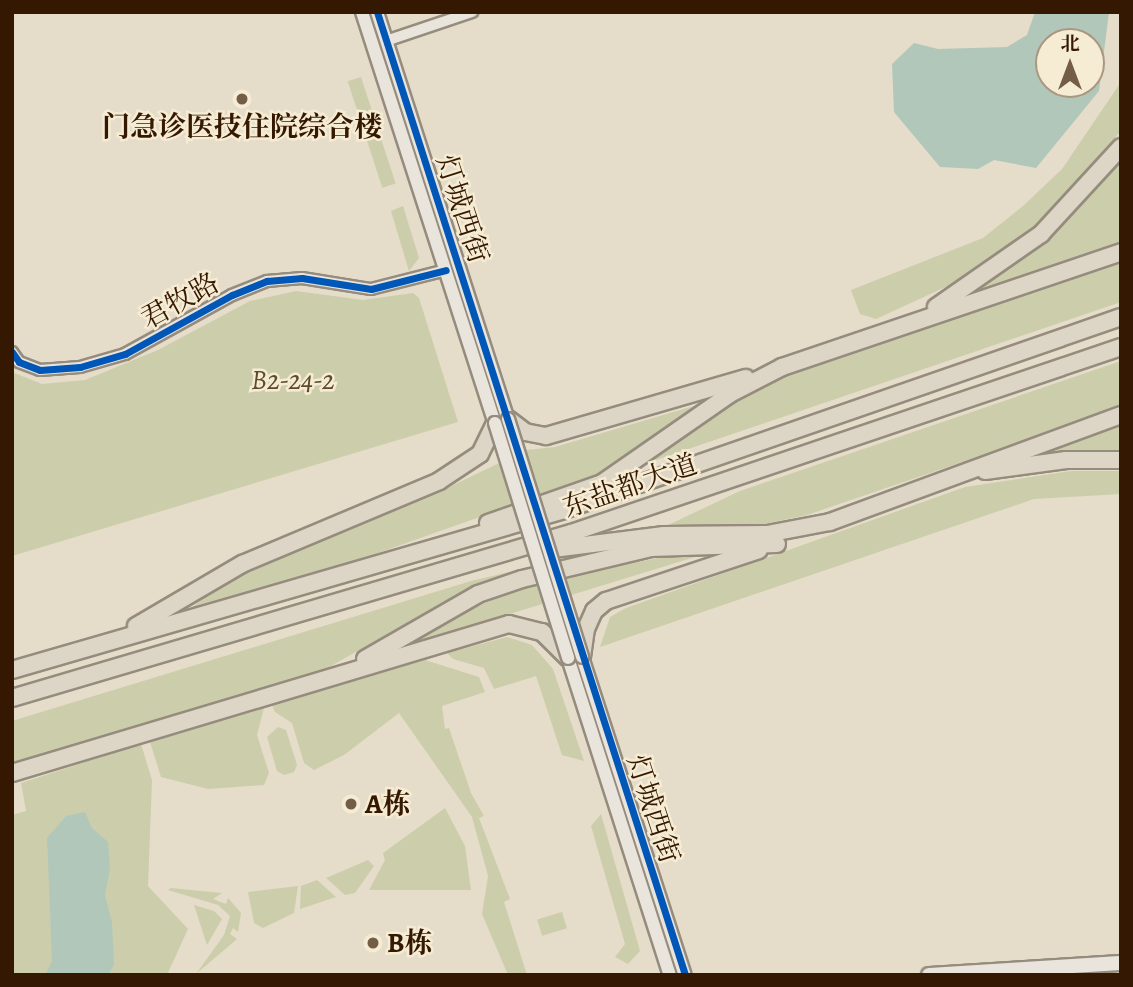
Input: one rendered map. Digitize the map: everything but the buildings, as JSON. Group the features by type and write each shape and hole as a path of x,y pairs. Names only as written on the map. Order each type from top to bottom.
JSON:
{"highway":[{"path":"910,322 985,277 1041,234 1121,147"},
{"path":"97,645 152,619 242,564 439,481 480,454 502,421 525,432 554,435 782,367 1121,252"},
{"name":"东盐都大道","path":"12,670 564,509 1121,317"},
{"name":"东盐都大道","path":"12,698 489,557 1121,347"},
{"path":"444,544 506,514 601,483 730,394 782,367"},
{"path":"12,773 509,624 542,632 575,657 593,611 606,601 777,544 1121,415"},
{"path":"962,474 1066,460 1121,460"},
{"path":"489,557 664,535 768,534 830,522"},
{"path":"339,674 478,594 522,579 651,548 777,544"}],"main road":[{"path":"929,975 1121,963"}],"street":[{"name":"灯城西街","path":"362,12 446,270 502,421"},
{"name":"灯城西街","path":"377,12 502,421"},
{"path":"386,41 472,12"},
{"name":"君牧路","path":"12,352 19,362 48,370 112,359 232,295 267,281 302,278 371,289 446,270"},
{"path":"502,421 575,657"},
{"name":"灯城西街","path":"575,657 670,975"},
{"name":"灯城西街","path":"575,657 685,975"}],"green space":[{"path":"361,77 396,184 382,188 348,81"},
{"path":"1121,82 1121,131 1040,221 965,278 876,319 860,314 851,290 983,238 1023,206 1062,169"},
{"path":"1121,162 1121,245 964,299 1049,239"},
{"path":"403,206 419,258 409,271 391,211"},
{"path":"1121,259 1121,302 644,464 732,399 782,376"},
{"name":"B2-24-2","path":"296,291 363,300 413,293 419,298 458,422 12,556 12,372 42,384 85,380 158,350 250,301"},
{"path":"1121,361 1121,408 807,515 764,524 664,527 740,491"},
{"path":"697,405 624,461 587,479 364,558 187,611 228,580 443,490 526,450 555,447"},
{"path":"1121,421 1121,452 1017,456"},
{"path":"1071,471 1121,471 1121,494 1034,499 600,647 610,617 626,608 965,487"},
{"path":"667,556 698,556 402,647 449,619 521,587"},
{"path":"530,567 472,586 324,670 12,767 12,721 471,581"},
{"path":"507,637 532,645 553,669 584,761 562,755 536,676 494,689 484,668 453,659 447,653"},
{"path":"425,660 479,677 485,692 442,706 445,729 449,728 471,793 484,816 479,818 510,899 504,902 527,975 508,975 482,914 488,876 472,817 399,713 344,755 314,770 304,763 292,723 275,712 272,705"},
{"path":"264,708 257,735 269,773 264,785 208,789 161,777 150,742"},
{"path":"278,727 286,730 297,765 294,772 284,775 277,771 267,737"},
{"path":"141,744 152,780 148,886 188,929 167,975 12,975 12,815 26,811 21,783"},
{"path":"445,808 465,846 471,890 369,890 385,860 383,853"},
{"path":"601,814 640,951 628,964 615,957 625,944 591,826"},
{"path":"368,860 374,866 355,893 345,895 326,878"},
{"path":"317,880 336,897 300,909 301,886"},
{"path":"298,886 294,913 263,928 254,923 248,892"},
{"path":"171,888 222,893 213,899 226,904 228,898 241,913 238,932 233,928 230,934 237,939 196,974 224,935 230,916 218,905 168,890"},
{"path":"194,905 214,911 222,919 207,945"},
{"path":"562,912 567,928 542,936 537,920"}],"shaded area":[{"path":"1035,12 1109,12 1105,44 1105,28 1035,28 1035,98 1093,98 1036,168 994,160 978,169 940,167 894,112 892,64 914,43 938,49 1007,47 1027,35"},
{"path":"85,812 92,828 108,842 110,869 105,895 112,922 114,965 108,975 45,975 52,961 47,838 66,816"}],"cycle path":[{"path":"377,12 685,975"},
{"path":"12,352 19,362 40,370 80,367 125,354 232,295 267,281 302,278 371,289 446,270"}],"place":[{"name":"门急诊医技住院综合楼","path":"242,99"},
{"name":"A栋","path":"351,804"},
{"name":"B栋","path":"373,943"}]}
